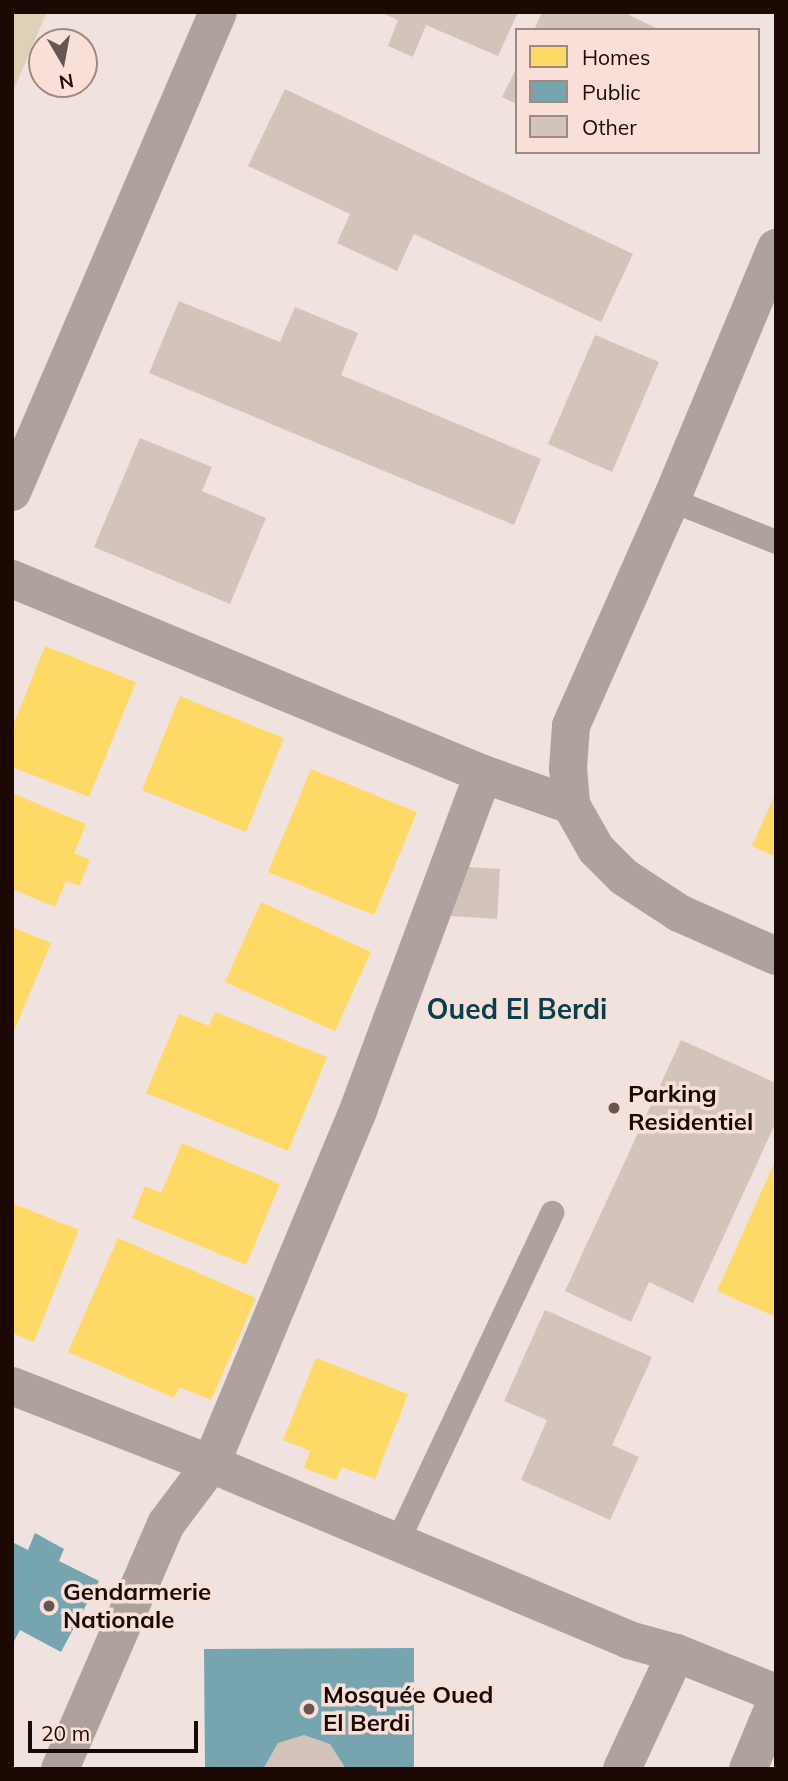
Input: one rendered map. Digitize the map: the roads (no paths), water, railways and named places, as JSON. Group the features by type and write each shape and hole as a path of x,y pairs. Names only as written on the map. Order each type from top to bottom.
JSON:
{"street":[{"path":"12,492 218,12"},
{"path":"776,248 671,500 571,726 568,768 571,805 596,849 624,877 679,913 776,956"},
{"path":"12,579 484,774 571,805"},
{"path":"60,1769 166,1524 211,1464 359,1108 484,774"},
{"path":"12,1386 211,1464 629,1640 676,1653 776,1693"},
{"path":"622,1769 676,1653"},
{"path":"748,1769 776,1702"}],"lane":[{"path":"671,500 776,542"},
{"path":"397,1543 552,1213"}],"place":[{"name":"Parking Residentiel","path":"614,1108"},
{"name":"Gendarmerie Nationale","path":"49,1606"},
{"name":"Mosquée Oued El Berdi","path":"309,1709"}],"district":[{"name":"Oued El Berdi","path":"517,1009"}]}
